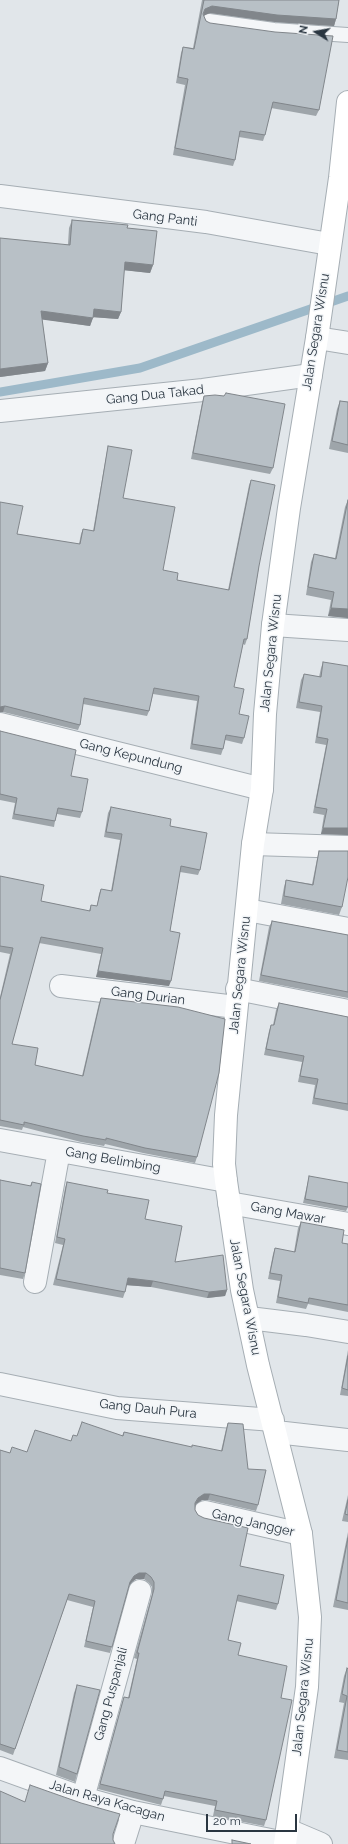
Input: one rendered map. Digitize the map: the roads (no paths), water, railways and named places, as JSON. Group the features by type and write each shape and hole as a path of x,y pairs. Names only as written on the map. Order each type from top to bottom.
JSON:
{"street":[{"name":"Jalan Segara Wisnu","path":"286,1839 307,1687 310,1617 301,1534 275,1426 258,1365 242,1290 228,1202 224,1164 226,1115 237,998 253,844 262,789 265,714 273,625 293,479 317,338 329,244 340,178 348,102"},
{"name":"Gang Panti","path":"0,196 206,222 329,244"},
{"path":"317,338 348,343"},
{"name":"Gang Dua Takad","path":"0,411 203,390 310,375"},
{"path":"273,625 348,630"},
{"name":"Gang Kepundung","path":"0,724 262,789"},
{"path":"253,844 348,847"},
{"path":"247,910 348,929"},
{"name":"Gang Durian","path":"61,986 237,998 348,1011"},
{"name":"Gang Belimbing","path":"0,1140 226,1180"},
{"path":"35,1282 59,1151"},
{"name":"Gang Mawar","path":"228,1202 348,1224"},
{"path":"249,1318 348,1332"},
{"name":"Gang Dauh Pura","path":"0,1384 117,1408 275,1426 348,1440"},
{"name":"Gang Jangger","path":"205,1512 301,1534"},
{"name":"Gang Puspanjali","path":"83,1798 140,1591"},
{"name":"Jalan Raya Kacagan","path":"0,1768 83,1798 133,1812 321,1844"},
{"path":"123,1844 133,1812"}],"lane":[{"path":"208,22 274,30 348,35"}],"waterway":[{"path":"0,392 140,368 348,296"}]}
